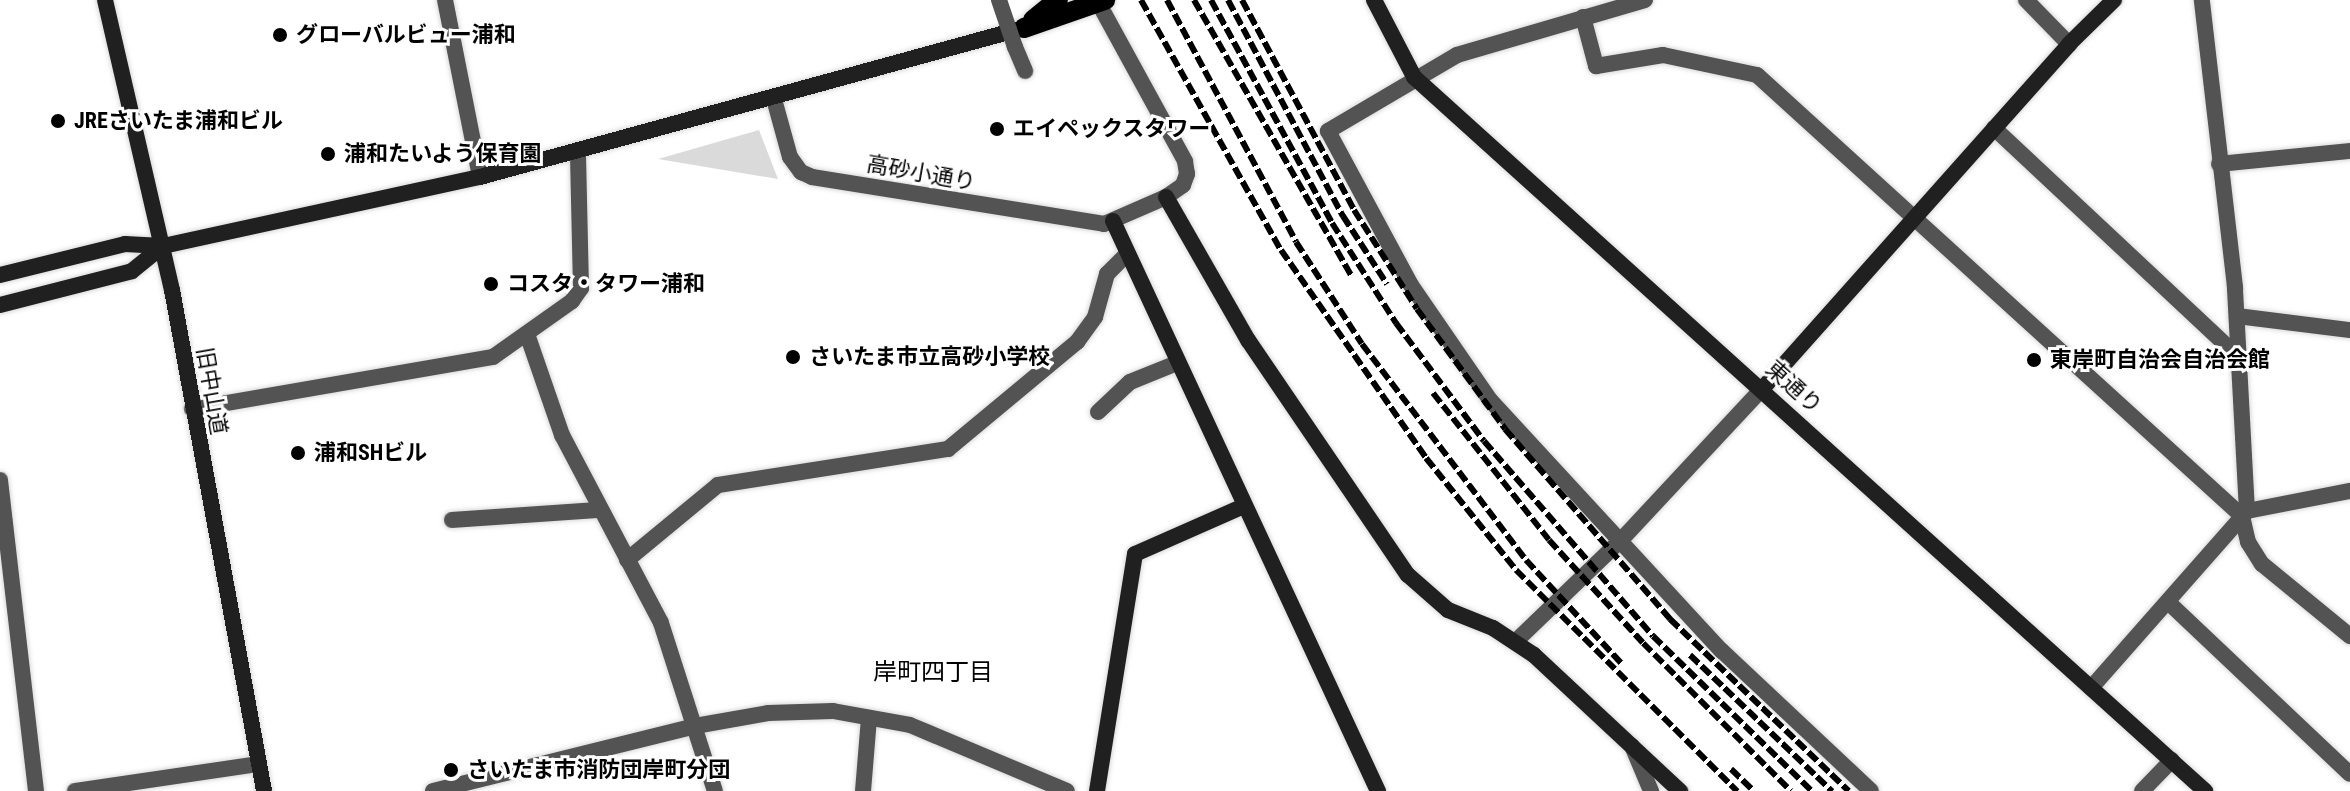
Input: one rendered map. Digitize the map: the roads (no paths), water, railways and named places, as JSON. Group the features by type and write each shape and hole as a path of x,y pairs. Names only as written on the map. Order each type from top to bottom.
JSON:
{"main road":[{"path":"1019,37 1102,2"},
{"path":"1019,37 1048,3"}],"street":[{"name":"旧中山道","path":"105,0 163,246 264,791"},
{"path":"445,0 480,177"},
{"path":"999,0 1019,37 1025,71"},
{"name":"東通り","path":"1374,0 1414,77 1763,388 2205,791"},
{"path":"1645,0 1457,55 1414,77 1328,131 1411,285 1490,400 1722,651 1871,791"},
{"path":"2026,0 2069,44"},
{"path":"1516,641 1619,542 1763,388 2069,44 2114,0"},
{"path":"2202,0 2237,316 2244,513 2248,542 2262,564 2350,636"},
{"path":"1102,2 1185,161 1183,185 1166,197 1113,221 1126,255 1378,791"},
{"path":"1583,17 1596,66 1663,55 1757,75 2244,513"},
{"path":"0,275 125,244 163,246 480,177 1019,37"},
{"name":"高砂小通り","path":"774,99 790,157 801,172 812,177 1104,224 1113,221"},
{"path":"1994,128 2240,358"},
{"path":"2219,164 2350,151"},
{"path":"192,409 493,357 572,301 581,288 578,152"},
{"path":"1166,197 1248,340 1408,575 1448,610 1516,641 1680,791"},
{"path":"0,305 132,271 163,246"},
{"path":"627,560 718,485 948,449 1077,342 1095,317 1107,274 1126,255"},
{"path":"2237,316 2350,330"},
{"path":"527,334 562,435 597,510 661,623 715,791"},
{"path":"1098,412 1130,382 1177,363"},
{"path":"0,480 36,791"},
{"path":"2091,688 2244,513 2350,491"},
{"path":"1097,791 1135,554 1244,506"},
{"path":"452,520 597,510"},
{"path":"2168,602 2350,774"},
{"path":"433,791 695,726 768,713 833,711 910,725 1067,791"},
{"path":"863,791 869,718"},
{"path":"1632,746 1651,791"},
{"path":"2142,791 2172,760"},
{"path":"75,791 258,764"}],"railway":[{"path":"1141,0 1281,250 1426,458 1516,570 1737,791"},
{"path":"1167,0 1296,242 1362,344 1526,560 1622,664"},
{"path":"1194,0 1351,275"},
{"path":"1211,0 1332,223 1396,323 1484,441 1653,636 1812,791"},
{"path":"1228,0 1343,216 1387,284"},
{"path":"1242,0 1354,210 1417,309 1505,429 1670,619 1849,791"},
{"path":"1433,393 1549,540 1643,643 1791,791"},
{"path":"1690,655 1832,791"},
{"path":"1731,769 1754,791"}],"place":[{"name":"グローバルビュー浦和","path":"280,35"},
{"name":"JREさいたま浦和ビル","path":"58,121"},
{"name":"エイペックスタワー","path":"997,129"},
{"name":"浦和たいよう保育園","path":"328,154"},
{"name":"コスタ・タワー浦和","path":"491,284"},
{"name":"さいたま市立高砂小学校","path":"793,357"},
{"name":"東岸町自治会自治会館","path":"2034,360"},
{"name":"浦和SHビル","path":"298,453"},
{"name":"さいたま市消防団岸町分団","path":"451,770"}],"district":[{"name":"岸町四丁目","path":"933,673"}]}
